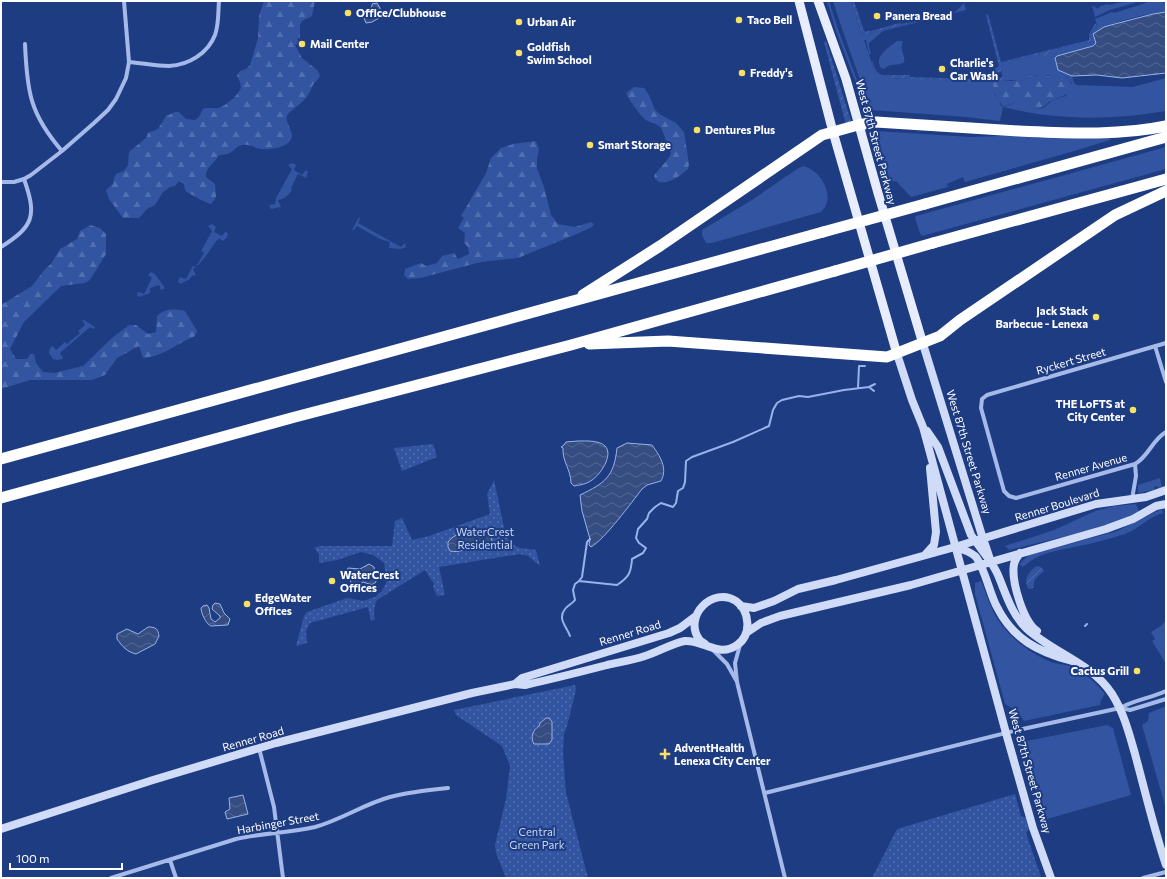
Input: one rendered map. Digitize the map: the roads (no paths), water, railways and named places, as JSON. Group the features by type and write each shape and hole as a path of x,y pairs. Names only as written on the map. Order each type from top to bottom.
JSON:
{"highway":[{"path":"574,301 660,246 822,135 858,124 876,122 1087,133 1149,129 1166,126"},
{"path":"1,459 1166,137"},
{"path":"1,498 295,417 570,345 1166,179"},
{"path":"570,345 668,341 887,357 940,336 960,320 1109,219 1132,206 1166,192"}],"main road":[{"name":"West 87th Street Parkway","path":"799,1 833,132 897,354 928,444 961,571 1006,733 1033,828 1051,878"},
{"name":"West 87th Street Parkway","path":"818,1 846,79 979,540 999,576 1010,606 1020,622 1043,641 1091,671 1105,685 1120,708 1125,718 1157,838 1166,865"},
{"path":"923,427 938,447 968,526 979,540"},
{"path":"925,555 934,545 936,532 928,444"},
{"name":"Renner Boulevard","path":"955,547 1096,504 1146,497 1166,490"},
{"path":"746,633 761,624 780,616 911,585 1106,529 1133,519 1156,506 1166,504"},
{"path":"955,547 976,557 996,607 1010,628 1037,649 1080,664"},
{"name":"Renner Road","path":"515,684 522,678 669,633 680,628 696,616 706,602 715,598 726,597 735,601 741,606 754,608 774,601 798,589 955,547"},
{"path":"1020,553 1014,561 1013,571 1016,591 1023,611 1034,629 1062,648 1071,658"},
{"path":"741,606 747,618 748,628 741,641"},
{"path":"696,616 696,630 699,639 709,647"},
{"name":"Renner Road","path":"1,829 259,748 360,721 515,684 525,685 646,656 685,641 717,650 728,650 741,641"}],"street":[{"path":"1,182 14,182 31,175 62,151 102,116 113,104 124,84 129,62 124,1"},
{"path":"129,62 171,66 184,64 197,57 207,48 215,35 219,1"},
{"path":"25,44 28,84 33,103 44,128 62,151"},
{"path":"1,247 22,232 31,219 32,207 24,179"},
{"name":"Ryckert Street","path":"1009,496 1004,490 981,408 982,399 987,394 1166,343"},
{"path":"1155,346 1166,382"},
{"name":"Renner Avenue","path":"1009,496 1016,498 1135,464 1142,459 1156,439 1166,432"},
{"path":"1132,499 1136,476 1135,464"},
{"path":"741,641 735,663 737,682 785,878"},
{"path":"709,647 727,664 737,682"},
{"path":"765,793 1006,733 1120,708 1127,704 1166,691"},
{"path":"1120,708 1130,710 1166,699"},
{"path":"259,748 270,788 278,832 283,878"},
{"name":"Harbinger Street","path":"112,878 236,839 316,826 332,821 389,797 448,788"},
{"path":"170,860 176,878"},
{"path":"1143,878 1166,872"}],"water":[{"path":"377,3 380,8 381,17 372,22 366,23 364,18 367,17 366,15 372,4"},
{"path":"1166,12 1166,73 1122,78 1097,75 1072,76 1058,70 1055,58 1057,56 1093,46 1096,43 1093,34 1104,27"},
{"path":"592,441 602,444 605,446 608,454 605,464 599,474 586,483 574,486 571,483 563,448 561,447 566,442"},
{"path":"627,443 652,445 662,462 664,471 663,476 661,481 647,485 642,489 603,537 591,547 589,545 590,539 582,511 580,495 596,487 607,478 616,458 617,448"},
{"path":"480,529 491,536 492,541 488,547 481,549 474,546 460,551 450,551 448,542 453,537 462,534 472,536 477,530"},
{"path":"369,564 374,567 376,582 372,585 363,582 358,586 352,584 346,573 348,568 360,569"},
{"path":"215,603 220,604 224,613 230,619 228,625 211,626 206,621 201,608 207,605 211,619 215,622 220,618 220,616 212,609"},
{"path":"148,627 153,627 156,629 159,636 155,644 136,654 130,652 117,639 117,634 127,629 138,634"},
{"path":"546,718 549,718 552,722 552,740 549,744 534,744 532,736 540,723"},
{"path":"243,795 248,814 227,819 225,812 230,809 229,798"}],"waterway":[{"path":"858,388 859,366 865,366"},
{"path":"579,581 617,585 627,577 631,568 632,559 643,553 646,548 639,543 636,538 638,529 647,519 649,513 661,503 673,507 676,503 678,491 683,488 685,482 686,461 692,457 733,442 769,426 773,410 777,403 782,400 799,396 808,397 869,387 875,384"},
{"path":"869,387 874,391"},
{"path":"570,636 563,623 562,616 565,609 575,600 573,590 575,584 582,577 587,542 590,539"}],"place":[{"name":"Office/Clubhouse","path":"348,13"},
{"name":"Panera Bread","path":"877,16"},
{"name":"Taco Bell","path":"739,20"},
{"name":"Urban Air","path":"519,22"},
{"name":"Mail Center","path":"302,44"},
{"name":"Goldfish Swim School","path":"519,53"},
{"name":"Charlie's Car Wash","path":"942,69"},
{"name":"Freddy's","path":"742,73"},
{"name":"Dentures Plus","path":"697,130"},
{"name":"Smart Storage","path":"590,145"},
{"name":"Jack Stack Barbecue - Lenexa","path":"1096,317"},
{"name":"THE LoFTS at City Center","path":"1133,410"},
{"name":"WaterCrest Offices","path":"332,581"},
{"name":"EdgeWater Offices","path":"247,604"},
{"name":"Cactus Grill","path":"1137,671"},
{"name":"AdventHealth Lenexa City Center","path":"665,754"}],"park label":[{"name":"WaterCrest Residential","path":"485,538"},
{"name":"Central Green Park","path":"537,838"}]}
